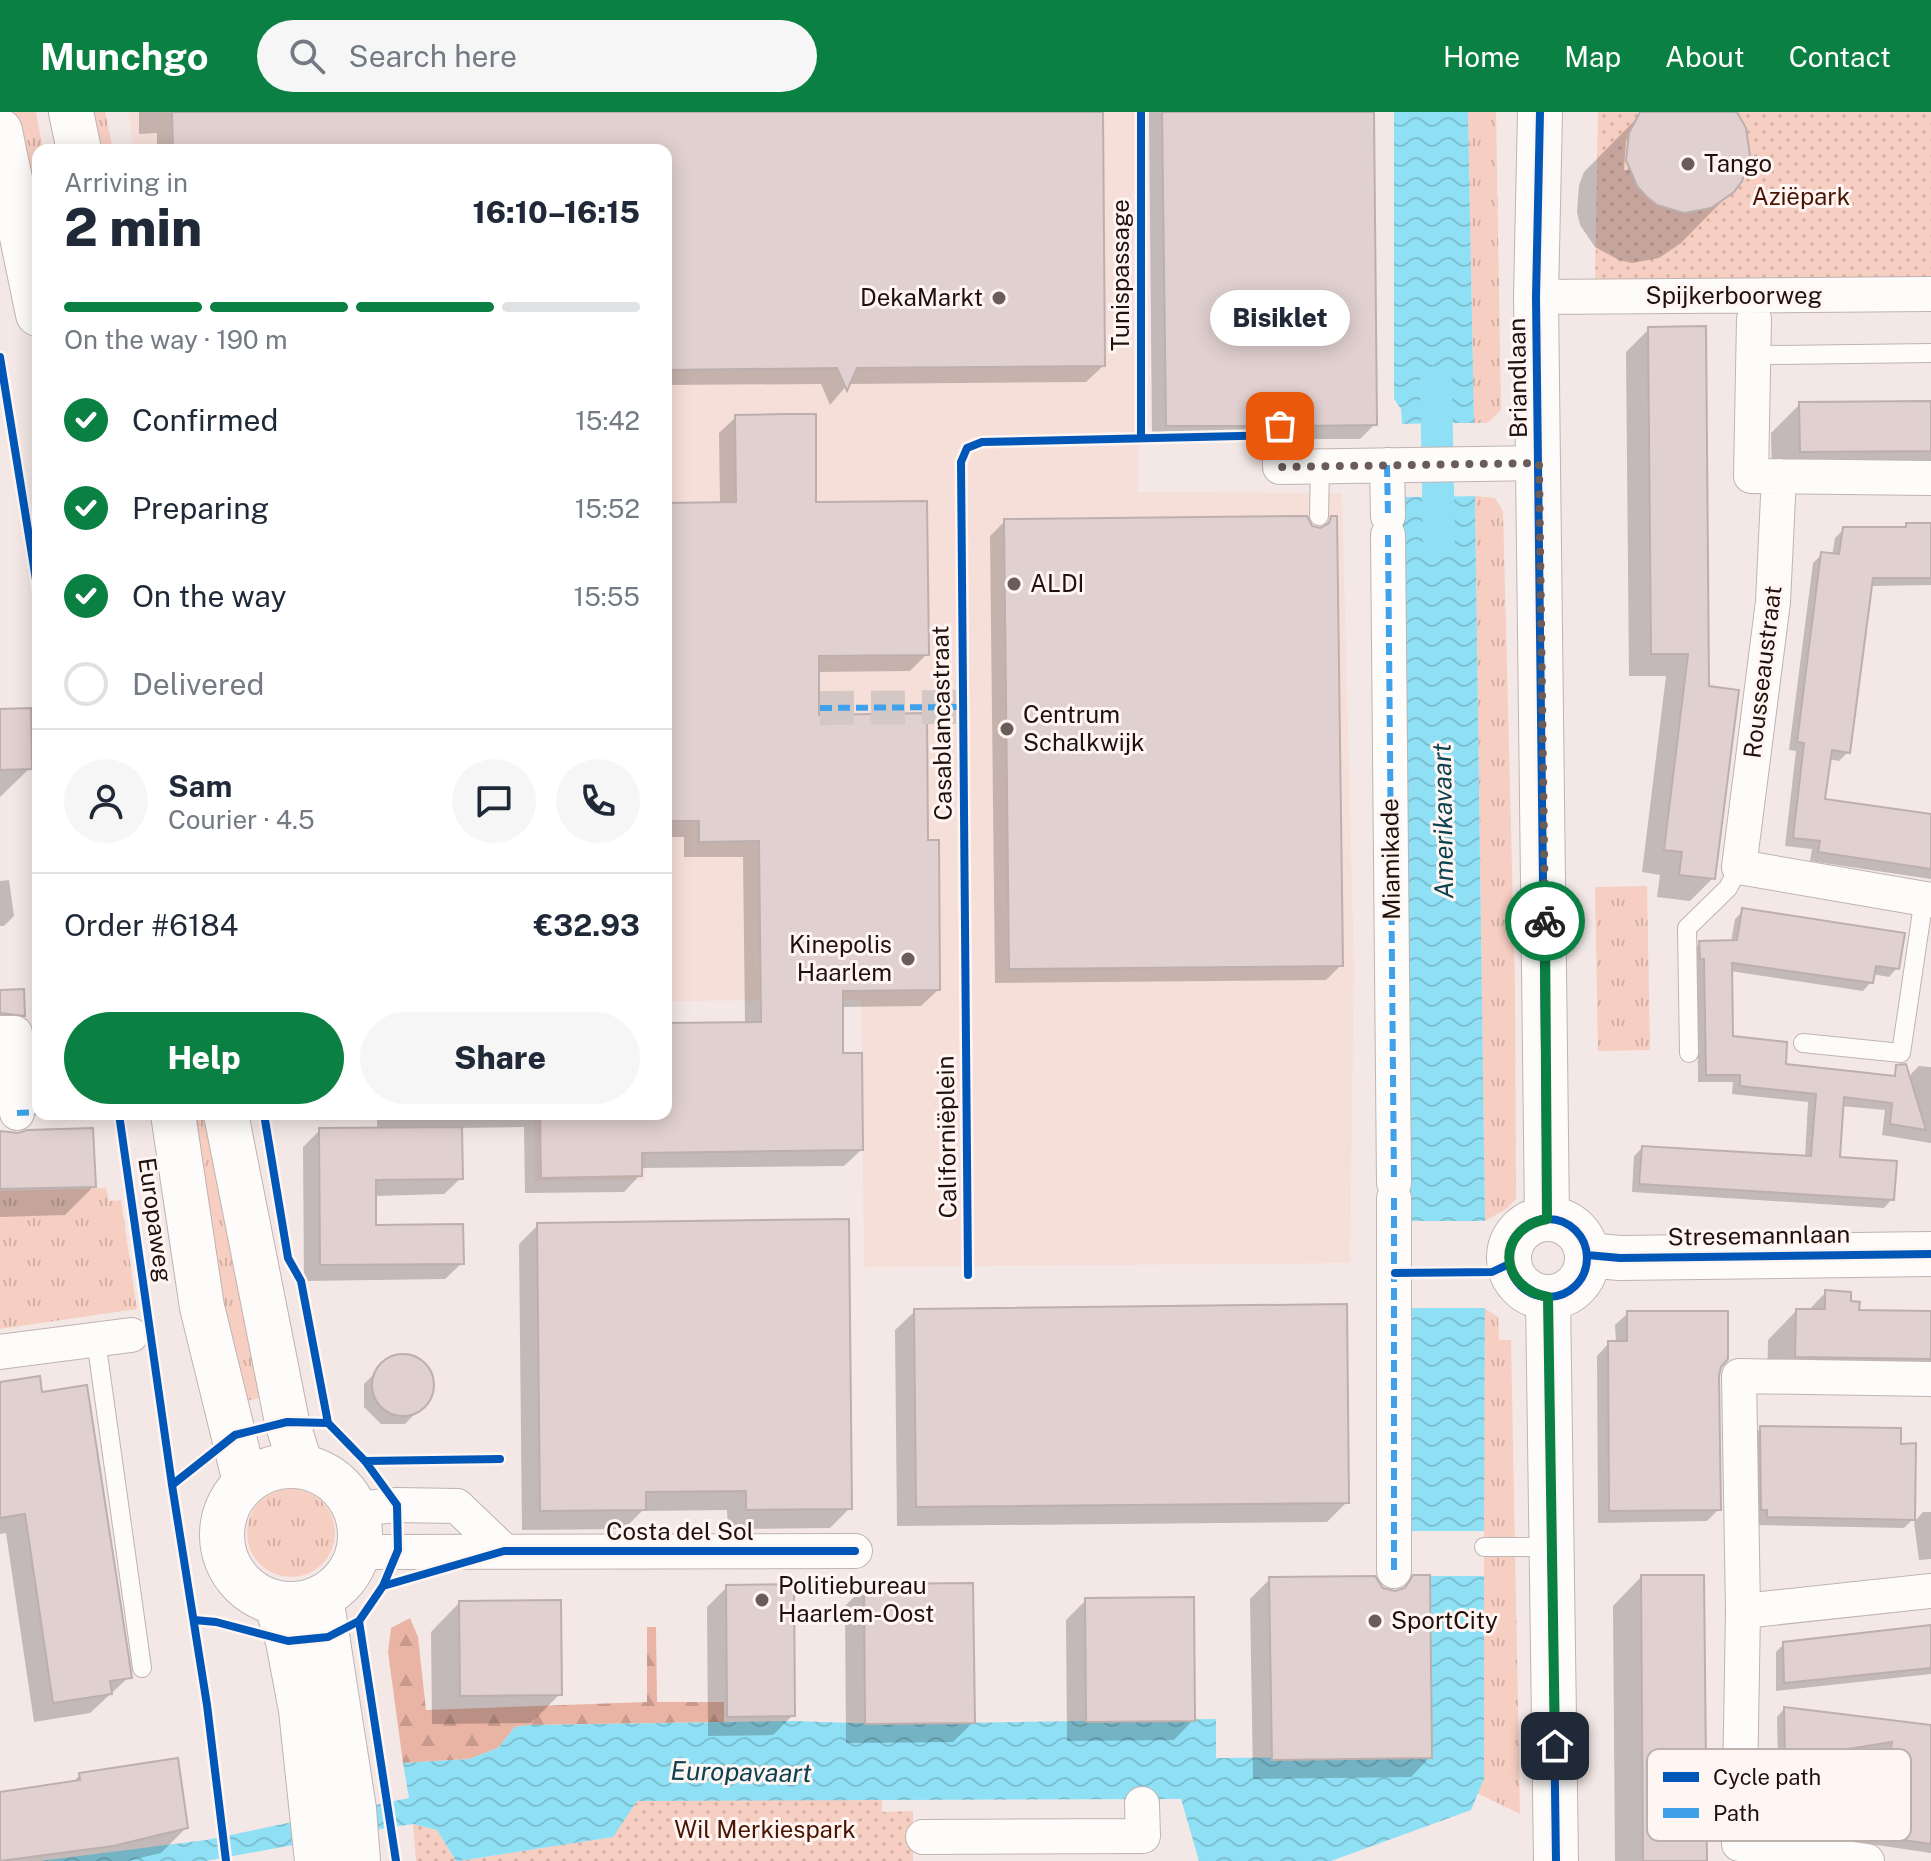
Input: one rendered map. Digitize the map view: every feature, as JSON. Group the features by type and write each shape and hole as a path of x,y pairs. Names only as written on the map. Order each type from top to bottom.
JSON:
{"street":[{"path":"71,112 78,144"},
{"name":"Briandlaan","path":"1540,112 1536,297 1547,1219"},
{"path":"0,131 32,285"},
{"name":"Spijkerboorweg","path":"1536,297 1931,294"},
{"path":"1754,319 1751,476 1931,478"},
{"path":"1280,426 1280,467 1539,463"},
{"name":"Miamikade","path":"1392,465 1388,526 1394,1571"},
{"name":"Rousseaustraat","path":"1739,867 1773,602 1779,476"},
{"path":"1739,867 1927,899"},
{"path":"0,1033 15,1033 18,1113"},
{"name":"Europaweg","path":"174,1120 202,1307 245,1482"},
{"path":"227,1120 287,1422 301,1466"},
{"path":"1547,1219 1570,1225 1585,1243 1587,1255 1581,1280 1561,1295 1548,1297 1534,1295 1522,1288 1509,1264 1509,1250 1523,1228 1534,1221 1547,1219"},
{"name":"Stresemannlaan","path":"1587,1255 1620,1258 1931,1254"},
{"path":"1548,1297 1556,1861"},
{"path":"0,1352 131,1335"},
{"path":"1741,1749 1743,1611 1739,1376 1931,1379"},
{"path":"281,1465 301,1466 319,1471 347,1493 360,1530 359,1552 351,1570 338,1586 321,1597 291,1604 276,1603 242,1585 230,1570 223,1552 221,1533 224,1514 232,1496 245,1482 262,1471 281,1465"},
{"path":"355,1509 397,1505 457,1506 504,1551"},
{"name":"Costa del Sol","path":"359,1552 855,1551"},
{"path":"1743,1611 1931,1591"},
{"path":"321,1597 336,1837"},
{"path":"276,1603 336,1837"},
{"path":"923,1837 1145,1834"},
{"path":"1739,1852 1867,1861"}],"lane":[{"path":"1768,355 1931,353"},
{"path":"1319,516 1320,466"},
{"name":"Rousseaustraat","path":"1689,1053 1687,928 1728,888 1739,867"},
{"path":"1803,1043 1901,1053 1927,899"},
{"path":"96,1340 142,1668"},
{"path":"1484,1547 1552,1547"}],"shaded area":[{"name":"Centrum Schalkwijk","path":"128,112 1145,112 1138,492 1342,493 1354,965 1350,1263 864,1267 861,1000 672,1001 672,144 133,144"},
{"path":"534,1120 645,1120 645,1180 535,1181"}],"green space":[{"path":"14,112 36,112 42,144 32,144 32,188"},
{"path":"81,112 105,112 112,144 88,144"},
{"path":"1468,112 1496,112 1501,410 1487,423 1474,423"},
{"name":"Aziëpark","path":"1598,112 1931,112 1931,281 1595,284"},
{"path":"1475,496 1495,498 1503,511 1515,987 1516,1199 1485,1221"},
{"path":"1647,886 1650,1050 1598,1051 1595,887"},
{"path":"185,1120 217,1120 268,1396 237,1403"},
{"path":"106,1188 109,1201 121,1200 137,1309 0,1329 0,1191"},
{"path":"1484,1308 1498,1317 1499,1340 1511,1340 1520,1814 1477,1793 1484,1779"},
{"path":"282,1489 300,1489 316,1496 328,1508 335,1524 335,1542 328,1558 316,1570 300,1577 282,1577 266,1570 254,1558 247,1542 247,1524 254,1508 266,1496"},
{"path":"410,1618 418,1637 426,1710 647,1702 647,1627 656,1627 657,1702 724,1702 724,1722 528,1725 515,1727 498,1748 469,1759 403,1763 388,1652 391,1628"},
{"name":"Wil Merkiespark","path":"882,1799 882,1812 913,1811 913,1861 459,1861 612,1837 637,1801"},
{"path":"413,1824 437,1830 456,1861 416,1861"}],"water":[{"path":"1394,112 1468,112 1474,423 1402,424 1401,409 1394,399"},
{"path":"1475,496 1485,1221 1484,1531 1405,1531 1401,497"},
{"name":"Europavaart","path":"1431,1576 1484,1576 1484,1779 1471,1810 1331,1861 1199,1861 1181,1799 637,1801 613,1837 459,1861 456,1861 437,1830 413,1824 206,1861 40,1861 206,1840 409,1798 403,1763 469,1759 498,1748 515,1727 528,1725 1216,1719 1216,1758 1430,1756"}],"pier":[{"path":"1398,424 1478,424 1474,427 1402,428"},
{"path":"1475,492 1479,496 1397,497 1401,493"},
{"path":"1409,1221 1487,1221 1487,1308 1405,1308"}],"building":[{"path":"172,112 1103,112 1105,366 857,368 847,391 837,368 672,370 672,144 173,144"},
{"path":"1162,112 1374,112 1377,425 1300,426 1298,417 1291,409 1279,406 1263,415 1260,426 1166,426"},
{"name":"Tango","path":"1640,112 1737,112 1746,128 1750,155 1742,181 1734,192 1711,208 1684,213 1657,205 1646,196 1637,186 1626,160 1629,133"},
{"path":"1706,326 1709,686 1739,690 1715,879 1679,875 1682,852 1664,850 1688,654 1651,654 1648,327"},
{"path":"1931,401 1931,451 1800,452 1799,402"},
{"path":"816,414 816,502 927,501 929,655 819,656 819,715 927,713 928,840 939,840 940,990 843,991 843,1053 862,1053 863,1150 642,1153 642,1176 541,1178 540,1120 672,1120 672,1023 761,1022 759,841 699,842 699,821 672,821 672,503 736,502 735,415"},
{"path":"1307,516 1312,526 1320,528 1329,523 1331,516 1337,516 1343,966 1009,969 1004,519"},
{"path":"1906,523 1931,523 1931,578 1873,578 1850,753 1832,750 1825,799 1931,814 1931,869 1818,852 1820,841 1793,838 1804,743 1797,742 1821,552 1839,554 1843,527 1906,527"},
{"path":"31,708 32,769 0,770 0,709"},
{"path":"1742,908 1905,933 1899,969 1876,966 1873,983 1732,963 1733,1036 1787,1042 1786,1064 1895,1076 1896,1065 1906,1064 1926,1130 1890,1124 1892,1103 1844,1097 1840,1157 1897,1161 1894,1200 1639,1184 1642,1146 1811,1156 1816,1094 1740,1086 1740,1075 1706,1075 1704,959 1700,959 1699,941 1737,940"},
{"path":"24,989 25,1016 0,1013 0,990"},
{"path":"462,1127 463,1179 376,1180 376,1225 463,1224 464,1264 320,1265 319,1128"},
{"path":"93,1128 96,1187 0,1189 0,1131 18,1133"},
{"path":"849,1219 852,1509 746,1510 746,1491 646,1492 646,1510 540,1511 537,1223"},
{"path":"1825,1290 1851,1292 1851,1301 1860,1302 1859,1310 1931,1311 1931,1359 1795,1357 1796,1309 1825,1309"},
{"path":"1347,1304 1349,1503 916,1507 914,1309"},
{"path":"1627,1311 1728,1311 1728,1359 1721,1367 1719,1376 1721,1510 1609,1511 1608,1341 1627,1341"},
{"path":"403,1354 415,1356 425,1363 432,1373 432,1397 425,1407 415,1414 403,1416 391,1414 381,1407 374,1397 372,1385 374,1373 381,1363 391,1356"},
{"path":"40,1376 42,1392 87,1385 132,1678 110,1681 112,1694 53,1703 25,1514 0,1518 0,1382"},
{"path":"1760,1426 1901,1428 1901,1444 1916,1443 1915,1520 1767,1517 1767,1510 1761,1510"},
{"path":"1413,1575 1430,1575 1432,1758 1272,1760 1269,1577 1375,1576 1383,1588 1395,1591 1405,1588"},
{"path":"1641,1575 1704,1575 1706,1749 1647,1749 1647,1841 1707,1841 1707,1861 1643,1861"},
{"path":"973,1583 975,1723 865,1724 864,1584"},
{"path":"794,1584 795,1716 727,1717 726,1585"},
{"path":"1194,1597 1195,1721 1086,1722 1085,1598"},
{"path":"561,1600 562,1695 460,1696 459,1601"},
{"path":"1931,1625 1931,1668 1784,1683 1783,1642"},
{"path":"1784,1707 1931,1725 1931,1844 1910,1841 1911,1749 1891,1749 1892,1742 1848,1749 1785,1749"},
{"path":"178,1758 188,1828 113,1846 0,1861 0,1792 80,1780 79,1773"}],"waterway":[{"name":"Amerikavaart","path":"1436,382 1439,540"}],"tunnel":[{"path":"820,708 962,707"}],"marked path":[{"path":"1387,465 1388,516"},
{"path":"1388,535 1394,1183"},
{"path":"820,708 962,707"},
{"path":"17,1113 32,1112"},
{"path":"1394,1198 1394,1571"}],"cycle path":[{"name":"Tunispassage","path":"1141,112 1141,438"},
{"path":"1540,112 1536,297 1547,1219"},
{"path":"0,357 32,555"},
{"name":"Casablancastraat","path":"968,1275 961,462 967,448 982,442 1280,435"},
{"path":"120,1120 207,1705 226,1861"},
{"path":"194,1620 216,1622 288,1641 328,1637 359,1621 383,1586 398,1550 397,1505 365,1461 328,1423 301,1281 288,1258 265,1120"},
{"path":"1548,1219 1563,1222 1576,1230 1584,1243 1587,1258 1584,1273 1576,1286 1563,1294 1548,1297 1533,1294 1520,1286 1512,1273 1509,1258 1512,1243 1520,1230 1533,1222 1548,1219"},
{"path":"1587,1255 1620,1258 1931,1254"},
{"path":"1395,1273 1492,1272 1509,1264"},
{"path":"1548,1297 1556,1861"},
{"path":"172,1485 235,1435 287,1422 328,1423"},
{"path":"365,1461 500,1459"},
{"path":"383,1586 504,1551 855,1551"},
{"path":"359,1621 396,1861"}],"way so far":[{"path":"1280,426 1280,467 1539,463 1545,921"}],"place":[{"name":"Tango","path":"1688,164"},
{"name":"DekaMarkt","path":"999,298"},
{"name":"Bisiklet","path":"1280,426"},
{"name":"ALDI","path":"1014,584"},
{"name":"Centrum Schalkwijk","path":"1007,729"},
{"name":"Kinepolis Haarlem","path":"908,959"},
{"name":"Politiebureau Haarlem-Oost","path":"762,1600"},
{"name":"SportCity","path":"1375,1621"}],"route":[{"path":"1545,921 1547,1219 1534,1221 1514,1238 1509,1250 1509,1264 1522,1288 1534,1295 1548,1297 1555,1746"}]}
